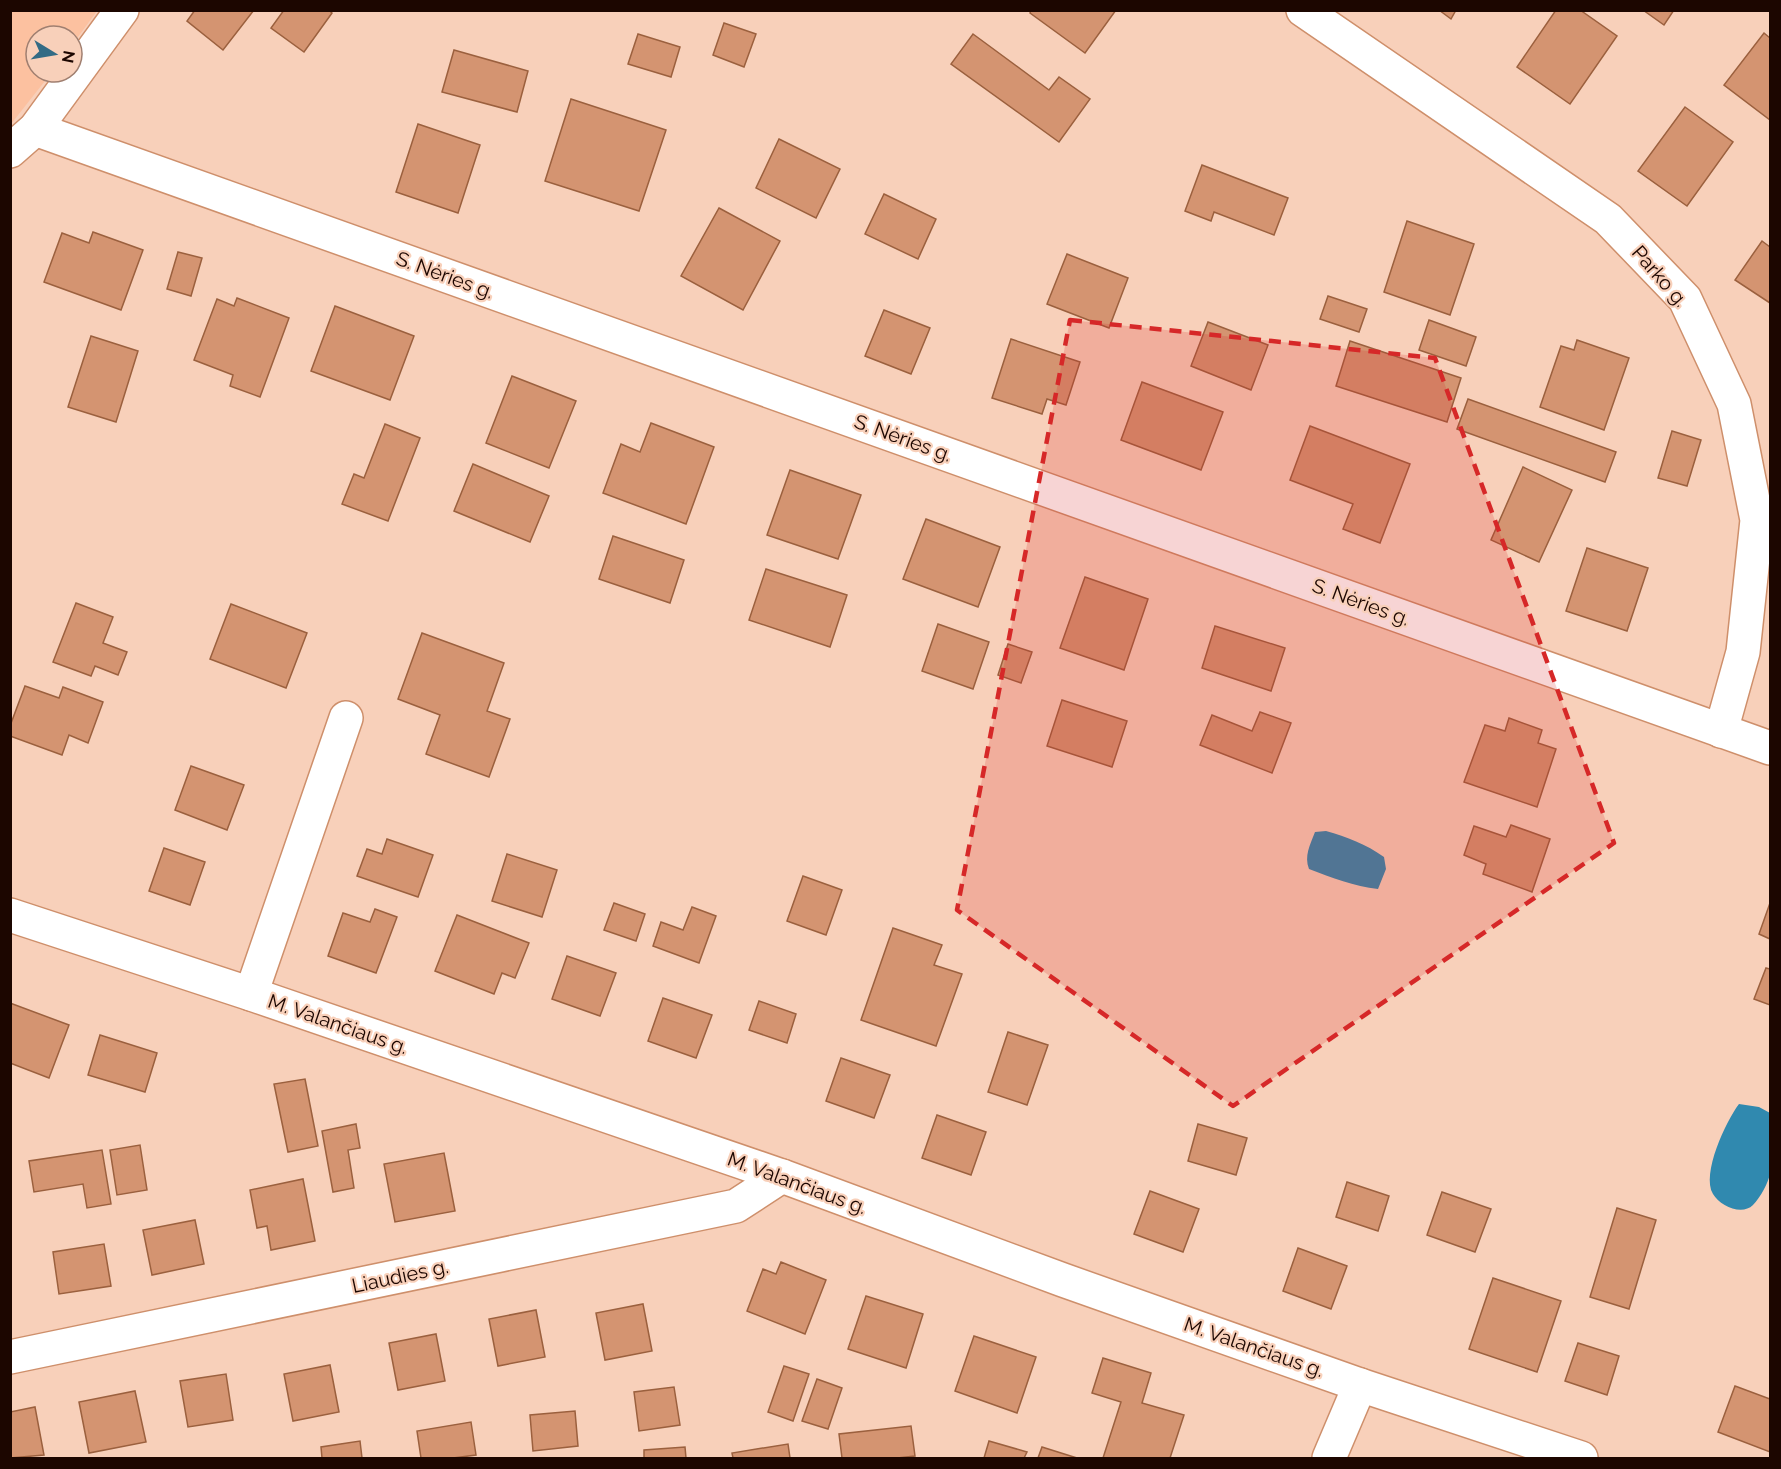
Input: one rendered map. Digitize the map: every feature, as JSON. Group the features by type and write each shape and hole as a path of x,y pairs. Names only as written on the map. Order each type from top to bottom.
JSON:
{"street":[{"path":"10,151 35,129 122,10"},
{"name":"Parko g.","path":"1303,10 1608,219 1685,299 1734,404 1757,520 1743,652 1721,731"},
{"name":"S. Nėries g.","path":"35,129 1770,748"},
{"path":"250,994 346,718"},
{"name":"M. Valančiaus g.","path":"10,915 250,994 782,1176 1052,1276 1360,1384 1581,1458"},
{"name":"Liaudies g.","path":"10,1358 736,1206 782,1176"},
{"path":"1329,1458 1360,1384"}],"highlighted area":[{"path":"1070,320 1435,358 1614,843 1233,1106 957,910"}],"shaded area":[{"path":"11,10 97,11 84,29 84,24 24,24 24,84 43,84 11,124"}],"water":[{"path":"1326,831 1356,841 1384,857 1386,869 1378,889 1360,886 1309,869 1307,855 1315,832"},
{"path":"1739,1104 1759,1107 1770,1113 1772,1150 1770,1173 1764,1190 1753,1205 1743,1210 1726,1206 1716,1198 1710,1185 1710,1174 1717,1148"}],"building":[{"path":"195,10 254,10 223,50 187,21"},
{"path":"284,10 329,10 332,13 304,52 271,28"},
{"path":"1031,10 1116,10 1085,53 1030,13"},
{"path":"1439,10 1456,10 1451,19"},
{"path":"1556,10 1580,10 1617,36 1570,104 1517,67"},
{"path":"1643,10 1674,10 1664,25"},
{"path":"724,23 756,34 744,67 713,55"},
{"path":"1764,33 1770,38 1770,120 1724,85"},
{"path":"638,34 680,47 671,77 628,64"},
{"path":"973,34 1049,90 1059,77 1090,99 1059,142 951,64"},
{"path":"454,50 528,71 517,112 442,92"},
{"path":"571,99 666,130 639,211 545,181"},
{"path":"1685,107 1733,142 1687,206 1638,171"},
{"path":"418,124 480,145 458,213 396,192"},
{"path":"779,139 840,169 816,218 756,188"},
{"path":"1202,165 1288,198 1274,235 1214,212 1211,221 1185,211"},
{"path":"884,194 936,219 918,259 865,234"},
{"path":"719,208 780,241 743,310 681,276"},
{"path":"1407,221 1474,244 1450,315 1384,292"},
{"path":"93,232 143,250 121,310 44,282 62,233 89,243"},
{"path":"1762,241 1770,247 1770,303 1735,280"},
{"path":"178,252 202,258 191,296 167,289"},
{"path":"1067,254 1128,278 1109,328 1047,304"},
{"path":"1328,296 1367,309 1359,332 1320,319"},
{"path":"237,298 289,318 260,397 230,386 233,375 194,360 217,299 234,306"},
{"path":"335,306 414,336 390,400 311,371"},
{"path":"884,310 930,328 911,374 865,356"},
{"path":"1429,320 1476,337 1466,366 1419,350"},
{"path":"1208,322 1268,345 1251,390 1191,366"},
{"path":"91,336 138,351 116,422 68,407"},
{"path":"1011,339 1080,362 1066,405 1047,399 1042,414 992,398"},
{"path":"1577,340 1629,358 1604,430 1540,407 1561,346 1574,350"},
{"path":"1350,341 1461,378 1447,422 1336,386"},
{"path":"512,376 576,401 549,468 486,443"},
{"path":"1142,382 1223,412 1201,470 1121,440"},
{"path":"1468,399 1616,452 1605,482 1457,429"},
{"path":"651,423 714,447 686,524 603,493 621,444 640,452"},
{"path":"385,424 420,438 388,521 342,504 354,474 364,478"},
{"path":"1310,426 1410,464 1380,543 1343,529 1353,504 1290,480"},
{"path":"1672,431 1701,440 1687,486 1658,478"},
{"path":"473,464 549,496 530,542 454,511"},
{"path":"1523,467 1572,490 1539,562 1491,540"},
{"path":"790,470 861,495 838,559 767,535"},
{"path":"926,519 1000,547 978,607 903,579"},
{"path":"613,536 684,560 670,603 599,579"},
{"path":"1587,548 1648,568 1627,631 1566,611"},
{"path":"766,569 847,595 830,647 749,620"},
{"path":"1085,577 1148,599 1124,670 1060,648"},
{"path":"76,603 113,617 103,643 127,652 118,675 95,666 91,676 53,662"},
{"path":"231,604 307,633 286,688 210,659"},
{"path":"938,624 989,642 973,689 922,671"},
{"path":"1215,626 1285,648 1271,691 1202,668"},
{"path":"422,633 504,663 487,711 510,719 489,777 426,754 440,715 398,699"},
{"path":"1008,644 1032,652 1021,683 998,675"},
{"path":"25,686 59,698 63,687 103,702 88,743 69,735 62,755 10,736 10,726"},
{"path":"1062,700 1127,721 1112,767 1047,746"},
{"path":"1260,712 1291,723 1272,773 1200,745 1212,715 1252,731"},
{"path":"1509,718 1542,730 1538,743 1556,749 1537,807 1464,782 1485,725 1505,731"},
{"path":"191,766 244,785 227,830 175,810"},
{"path":"1511,825 1550,839 1532,892 1483,874 1486,864 1464,855 1474,826 1506,837"},
{"path":"387,839 433,855 418,897 357,876 367,849 382,854"},
{"path":"164,848 205,862 190,905 149,891"},
{"path":"507,854 557,870 542,917 492,901"},
{"path":"803,876 842,890 826,935 787,921"},
{"path":"614,903 645,914 636,941 604,930"},
{"path":"1770,903 1770,939 1759,934"},
{"path":"692,907 716,916 699,963 653,946 661,922 683,930"},
{"path":"375,909 397,917 376,973 328,956 343,913 370,922"},
{"path":"457,915 529,943 515,978 502,973 494,994 435,971"},
{"path":"893,928 942,945 934,965 962,974 936,1046 861,1020"},
{"path":"567,956 616,973 600,1016 552,999"},
{"path":"1766,968 1770,969 1770,1005 1754,999"},
{"path":"663,998 712,1015 696,1058 648,1041"},
{"path":"759,1001 796,1014 787,1043 749,1030"},
{"path":"10,1003 69,1025 49,1078 10,1063"},
{"path":"1008,1032 1048,1045 1027,1105 988,1092"},
{"path":"100,1035 157,1053 145,1092 88,1075"},
{"path":"841,1058 890,1075 874,1118 826,1101"},
{"path":"305,1079 318,1146 288,1152 274,1084"},
{"path":"937,1115 986,1132 971,1175 922,1158"},
{"path":"356,1124 360,1148 348,1150 354,1188 333,1192 322,1131"},
{"path":"1198,1124 1247,1138 1236,1175 1188,1161"},
{"path":"140,1145 147,1190 117,1195 110,1150"},
{"path":"102,1150 111,1204 87,1208 83,1184 34,1192 29,1161"},
{"path":"444,1153 455,1211 395,1222 384,1164"},
{"path":"303,1179 315,1241 271,1250 267,1226 257,1228 250,1190"},
{"path":"1347,1182 1389,1196 1378,1231 1336,1217"},
{"path":"1150,1191 1199,1209 1183,1252 1134,1234"},
{"path":"1442,1192 1491,1209 1475,1252 1427,1235"},
{"path":"1617,1208 1656,1220 1629,1309 1590,1297"},
{"path":"195,1220 204,1264 152,1275 143,1230"},
{"path":"104,1244 111,1286 59,1294 53,1252"},
{"path":"1298,1248 1347,1266 1331,1309 1283,1291"},
{"path":"781,1262 826,1280 805,1334 747,1311 763,1269 776,1274"},
{"path":"1493,1278 1561,1301 1537,1372 1469,1349"},
{"path":"866,1296 923,1314 906,1368 848,1349"},
{"path":"643,1304 652,1351 605,1360 596,1313"},
{"path":"536,1310 545,1357 498,1366 489,1319"},
{"path":"436,1334 445,1381 398,1390 389,1343"},
{"path":"974,1336 1036,1357 1017,1413 955,1391"},
{"path":"1578,1343 1619,1356 1607,1395 1565,1381"},
{"path":"1103,1358 1151,1373 1142,1403 1184,1415 1170,1458 1103,1458 1121,1402 1092,1393"},
{"path":"330,1365 339,1412 293,1421 284,1374"},
{"path":"784,1366 809,1374 793,1421 768,1412"},
{"path":"226,1374 233,1420 188,1427 180,1381"},
{"path":"817,1379 842,1388 828,1429 802,1421"},
{"path":"1735,1386 1770,1399 1770,1452 1718,1432"},
{"path":"674,1387 680,1425 639,1431 634,1392"},
{"path":"135,1391 146,1442 89,1453 79,1402"},
{"path":"35,1407 44,1455 10,1458 10,1412"},
{"path":"575,1411 578,1446 533,1451 530,1415"},
{"path":"471,1422 476,1455 421,1458 417,1431"},
{"path":"911,1426 915,1456 842,1458 839,1434"},
{"path":"360,1441 362,1458 322,1458 321,1447"},
{"path":"989,1441 1027,1452 1024,1458 984,1458"},
{"path":"788,1444 790,1458 733,1458 732,1453"},
{"path":"685,1447 686,1458 644,1458 644,1450"},
{"path":"1042,1447 1077,1458 1038,1458"}]}
